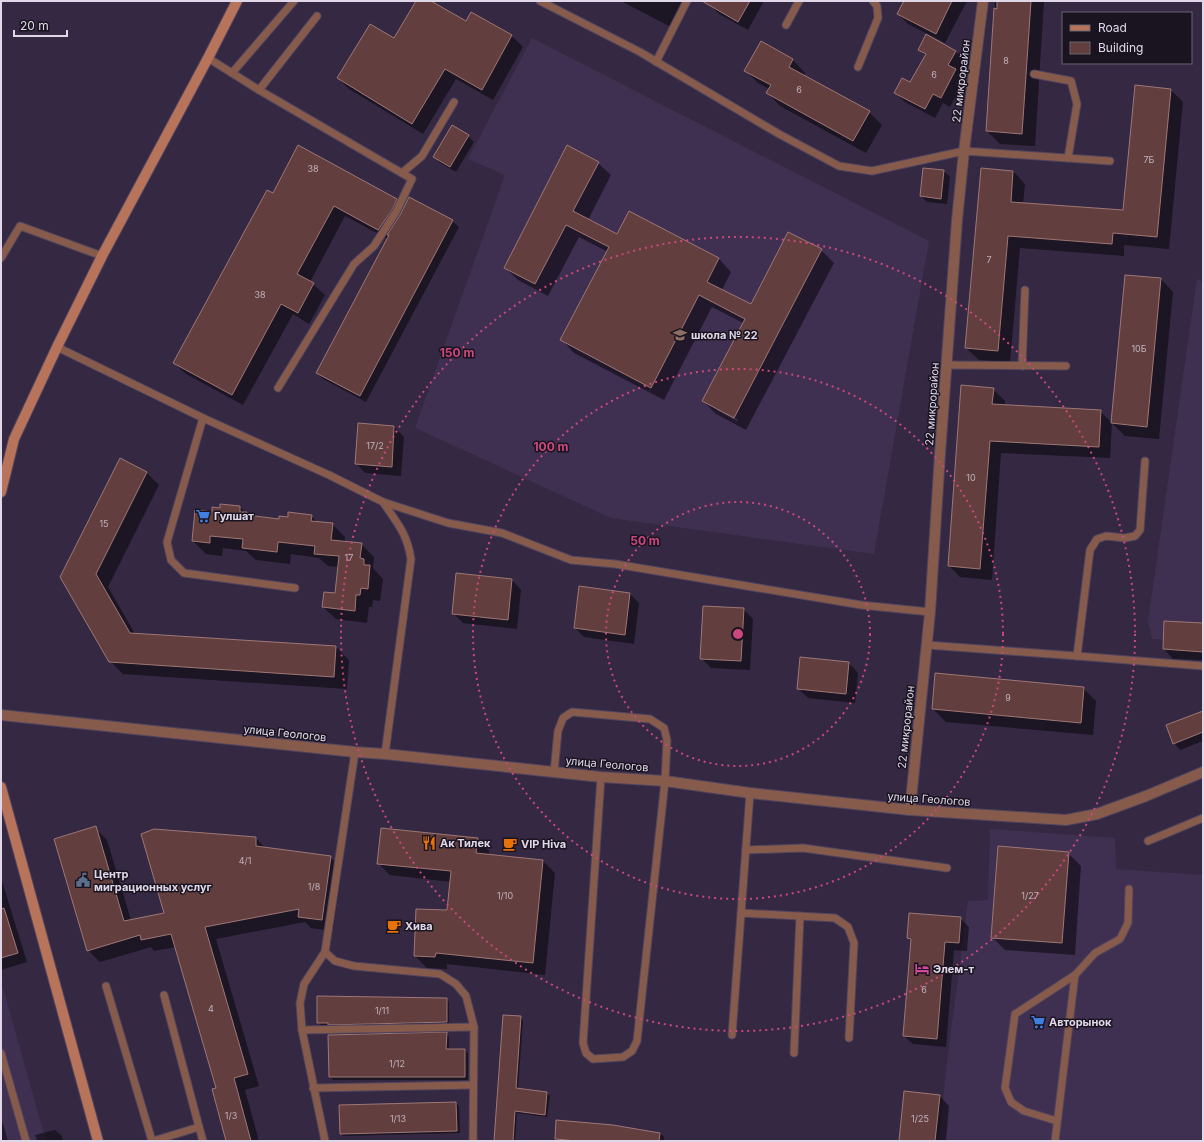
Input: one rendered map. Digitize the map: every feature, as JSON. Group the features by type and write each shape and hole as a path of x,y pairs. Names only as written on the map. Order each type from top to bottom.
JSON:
{"main road":[{"path":"1,492 14,439 57,347 102,256 237,1"},
{"path":"1,787 98,1141"}],"street":[{"name":"22 микрорайон","path":"910,810 930,612 957,220 983,1"},
{"name":"улица Геологов","path":"1,715 601,777 665,781 750,793 910,810 1066,820 1097,814 1146,796 1203,772"}],"lane":[{"path":"232,73 294,1"},
{"path":"540,1 640,52 773,130 839,166 872,171 964,151 1110,161"},
{"path":"656,62 687,1"},
{"path":"786,25 799,1"},
{"path":"858,67 878,18 877,6 873,1"},
{"path":"259,90 317,16"},
{"path":"208,58 259,90 412,179 396,212 374,246 354,264 278,388"},
{"path":"1034,74 1071,81 1077,104 1068,158"},
{"path":"402,173 422,156 454,102"},
{"path":"1,258 20,226 102,256"},
{"path":"1022,366 1025,290"},
{"path":"57,347 203,418 329,475 383,502 448,523 502,533 571,560 615,564 861,605 930,612"},
{"path":"946,365 1066,366"},
{"path":"203,418 167,542 171,560 184,573 295,588"},
{"path":"1077,656 1090,550 1097,539 1106,536 1125,538 1135,536 1140,530 1145,461"},
{"path":"383,502 404,533 409,546 410,559 385,754"},
{"path":"927,646 1203,666"},
{"path":"554,772 558,731 563,718 572,712 650,719 664,728 667,740 665,781 637,1040 632,1050 623,1057 593,1059 586,1053 583,1043 601,777"},
{"path":"325,1141 302,1030 300,1003 304,984 325,952 355,752"},
{"path":"732,1035 750,793"},
{"path":"1148,841 1203,818"},
{"path":"746,850 803,848 947,868"},
{"path":"1057,1121 1024,1111 1011,1102 1005,1088 1015,1014 1075,975 1095,953 1120,939 1128,923 1129,889"},
{"path":"741,913 835,918 848,927 854,943 849,1038"},
{"path":"794,1053 800,916"},
{"path":"325,952 336,961 354,966 440,974 456,984 466,996 474,1027 472,1141"},
{"path":"1055,1141 1075,975"},
{"path":"106,986 153,1141 199,1127"},
{"path":"164,995 203,1141"},
{"path":"302,1030 474,1027"},
{"path":"1,1053 26,1141"},
{"path":"313,1088 473,1085"}],"shaded area":[{"name":"школа № 22","path":"532,38 929,241 874,554 611,518 415,428 505,175 468,159"},
{"path":"1197,279 1203,282 1203,642 1152,639 1148,621"},
{"path":"990,829 1115,838 1116,869 1203,875 1203,1141 939,1141 947,1062 968,901 988,900"},
{"path":"1,981 46,1141 1,1141"}],"building":[{"path":"416,1 431,1 466,21 471,12 512,35 482,90 445,69 412,124 337,78 370,24 394,38"},
{"path":"702,1 750,1 738,22"},
{"path":"904,1 952,1 936,34 897,14"},
{"path":"997,1 1031,1 1022,134 986,131 994,8 997,9"},
{"path":"926,34 956,51 948,65 956,69 941,98 933,94 925,109 894,93 902,78 910,82 926,54 918,50"},
{"path":"761,41 793,59 789,67 870,111 853,141 766,93 771,85 744,71"},
{"path":"1135,85 1171,89 1157,237 1113,233 1112,244 1008,236 998,351 965,348 981,168 1013,171 1011,202 1123,210"},
{"path":"452,125 469,135 450,167 433,157"},
{"path":"298,145 397,199 392,210 378,230 334,206 297,274 314,283 298,313 281,304 232,395 173,363 267,190 273,193"},
{"path":"567,145 599,162 573,211 617,234 629,211 719,258 707,282 751,304 788,232 822,249 734,418 702,401 745,319 699,295 651,388 560,340 609,247 566,225 535,284 504,268"},
{"path":"923,168 944,170 941,199 920,196"},
{"path":"409,197 453,220 360,396 316,373 389,235 387,235 400,215"},
{"path":"1125,275 1161,278 1147,427 1111,423"},
{"path":"961,385 994,388 992,404 1101,410 1099,447 990,441 980,569 948,566"},
{"path":"358,423 394,426 392,467 355,464"},
{"path":"120,458 147,472 96,574 130,633 336,646 334,677 109,662 60,577"},
{"path":"220,504 240,506 240,512 247,512 247,515 279,519 279,516 288,517 288,512 312,515 311,521 333,523 331,540 362,543 360,558 364,559 364,565 370,565 368,589 361,588 360,595 356,595 355,611 322,607 324,592 335,593 339,556 314,554 315,546 278,542 277,552 242,548 243,539 210,536 210,543 192,541 195,510 212,512 212,507 220,508"},
{"path":"456,573 512,579 508,620 452,614"},
{"path":"579,586 630,593 625,635 574,628"},
{"path":"703,606 744,608 741,661 700,659"},
{"path":"1164,621 1203,623 1203,652 1163,649"},
{"path":"800,657 849,662 846,694 797,689"},
{"path":"935,673 1084,687 1081,723 932,709"},
{"path":"1203,711 1203,732 1173,744 1166,725"},
{"path":"96,826 124,921 164,913 141,834 154,829 256,837 256,846 331,856 322,920 298,917 299,909 205,927 248,1074 234,1078 251,1141 226,1141 212,1089 216,1088 171,934 141,940 140,935 87,951 54,839"},
{"path":"381,828 478,838 476,853 543,860 533,963 436,953 435,957 414,956 416,909 447,910 451,871 377,864"},
{"path":"998,846 1069,852 1062,943 991,938"},
{"path":"4,908 18,953 1,958 1,909"},
{"path":"909,913 961,917 959,943 945,942 937,1039 903,1036 911,939 907,938"},
{"path":"317,996 447,998 447,1022 328,1025 328,1023 317,1023"},
{"path":"503,1015 521,1016 516,1088 547,1092 545,1115 515,1111 513,1141 494,1141"},
{"path":"447,1032 446,1049 465,1049 465,1077 329,1077 328,1035"},
{"path":"904,1091 940,1095 935,1141 899,1141"},
{"path":"456,1102 457,1131 340,1134 339,1105"},
{"path":"556,1120 613,1125 660,1133 659,1141 577,1141 555,1139"}],"place":[{"name":"школа № 22","path":"680,335"},
{"name":"Гулшат","path":"203,516"},
{"name":"Ак Тилек","path":"429,843"},
{"name":"VIP Hiva","path":"510,844"},
{"name":"Центр миграционных услуг","path":"83,880"},
{"name":"Хива","path":"394,926"},
{"name":"Элем-т","path":"922,969"},
{"name":"Авторынок","path":"1038,1022"}]}
